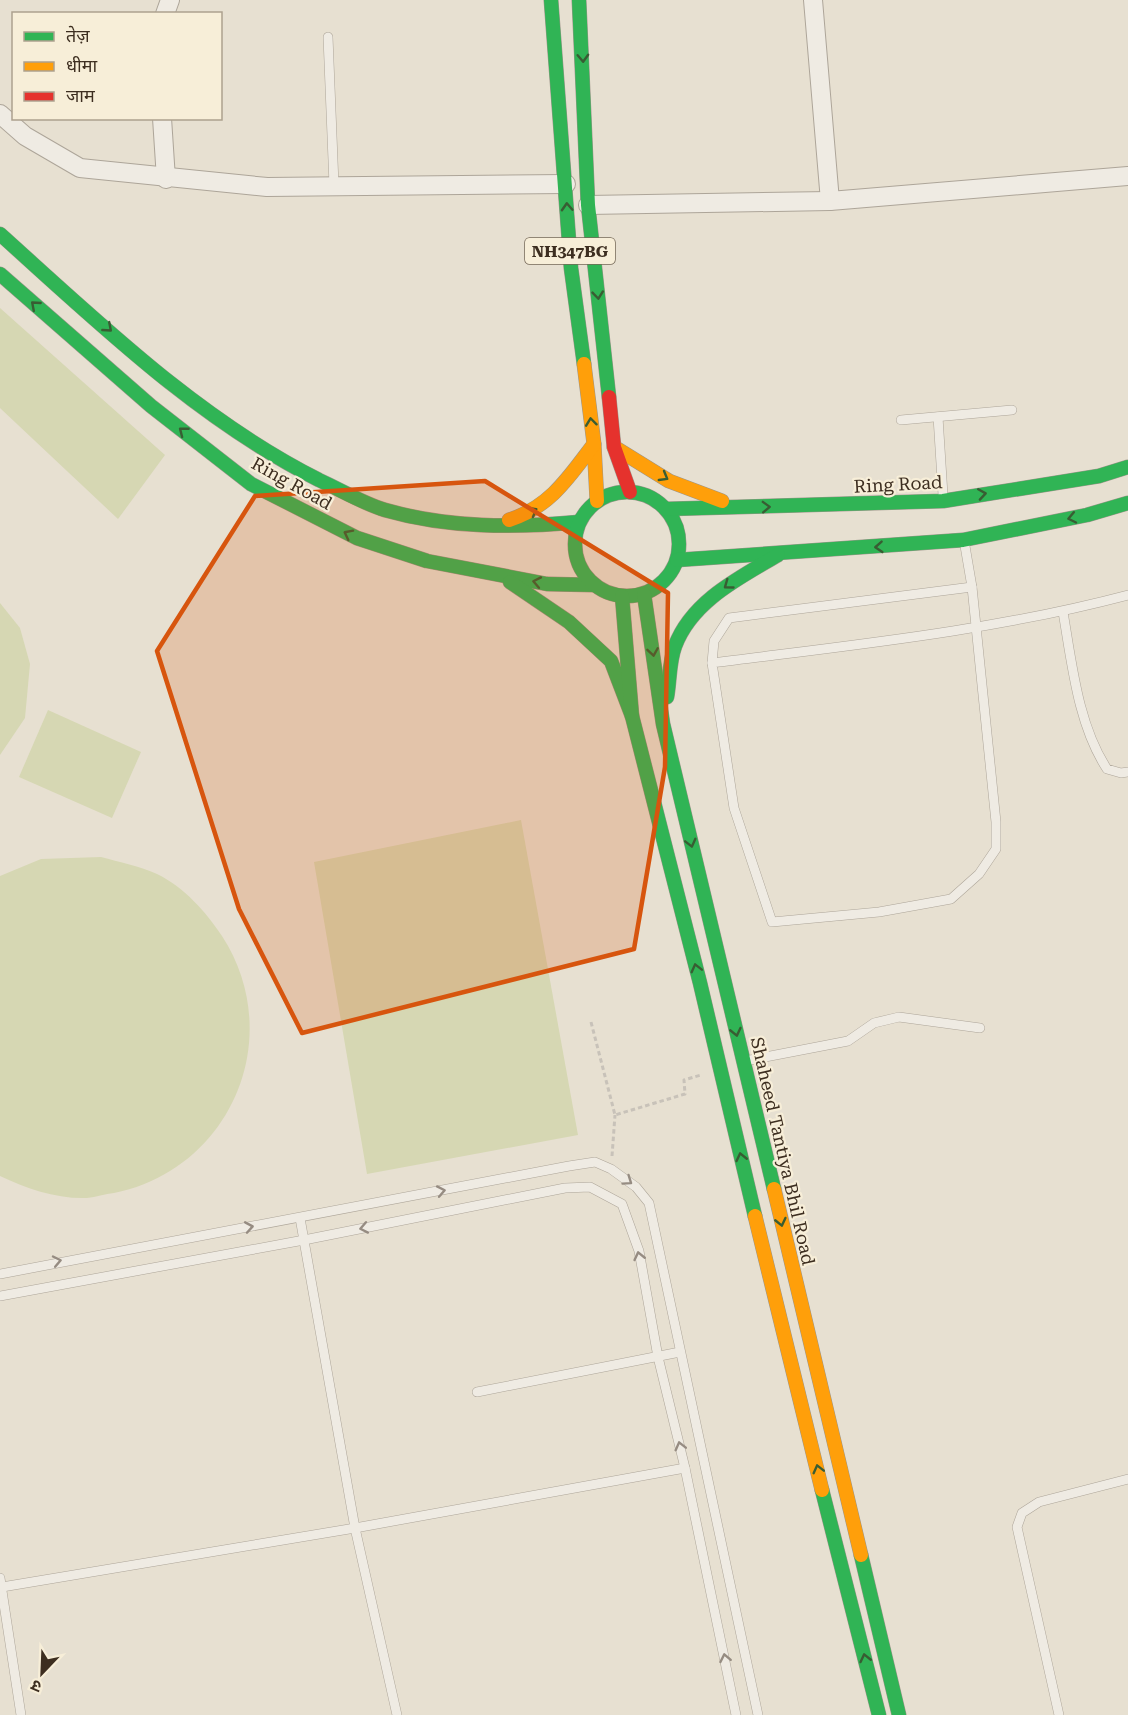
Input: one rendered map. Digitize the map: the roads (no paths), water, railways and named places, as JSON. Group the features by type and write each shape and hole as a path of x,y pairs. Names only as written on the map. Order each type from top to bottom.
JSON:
{"main road":[{"name":"NH347BG","path":"551,0 571,268 594,444 597,501"},
{"name":"NH347BG","path":"579,0 588,205 614,447 630,492"},
{"name":"Ring Road","path":"0,234 206,413 295,470 388,511 461,525 518,528 579,522"},
{"name":"Ring Road","path":"0,274 151,406 251,484 357,538 427,561 547,584 595,585"},
{"path":"295,470 420,510 466,519 508,520 529,515 549,501 594,444"},
{"path":"614,447 669,481 742,508"},
{"name":"Ring Road","path":"666,509 943,501 1099,476 1128,467"},
{"path":"630,492 650,497 666,509 678,533 677,560 664,581 644,594 622,596 595,585 586,578 576,557 574,545 579,522 597,501 610,495 630,492"},
{"path":"677,560 778,555 963,540 1087,515 1128,503"},
{"path":"663,724 675,646 694,613 729,584 778,555"},
{"path":"498,574 569,622 611,661 632,716 771,1286 879,1715"},
{"name":"Shaheed Tantiya Bhil Road","path":"644,594 663,724 899,1715"},
{"path":"622,596 632,716"},
{"path":"720,1071 743,1062"}],"street":[{"path":"813,0 830,201"},
{"path":"0,114 25,136 80,168 166,179 267,187 566,184"},
{"path":"162,120 166,179"},
{"path":"588,205 830,201 1128,176"}],"lane":[{"path":"328,37 334,185"},
{"path":"901,420 1012,410"},
{"path":"938,417 943,501"},
{"path":"963,540 972,587 996,822 996,849 980,874 951,899 879,912 772,922 734,807 712,663 714,641 729,618 972,587"},
{"path":"712,663 975,629 1063,612 1128,595"},
{"path":"1063,612 1074,677 1095,751 1107,769 1121,774 1128,772"},
{"path":"743,1062 848,1041 874,1023 900,1017 980,1028"},
{"path":"0,1274 65,1259 300,1218 569,1166 595,1162 611,1169 636,1187 649,1203 758,1715"},
{"path":"0,1296 304,1240 565,1188 590,1187 622,1204 639,1251 658,1357 685,1468 736,1715"},
{"path":"300,1218 355,1528 397,1715"},
{"path":"477,1392 680,1352"},
{"path":"21,1715 1,1583 355,1528 685,1468"},
{"path":"1059,1715 1017,1527 1022,1513 1039,1502 1128,1479"}]}
